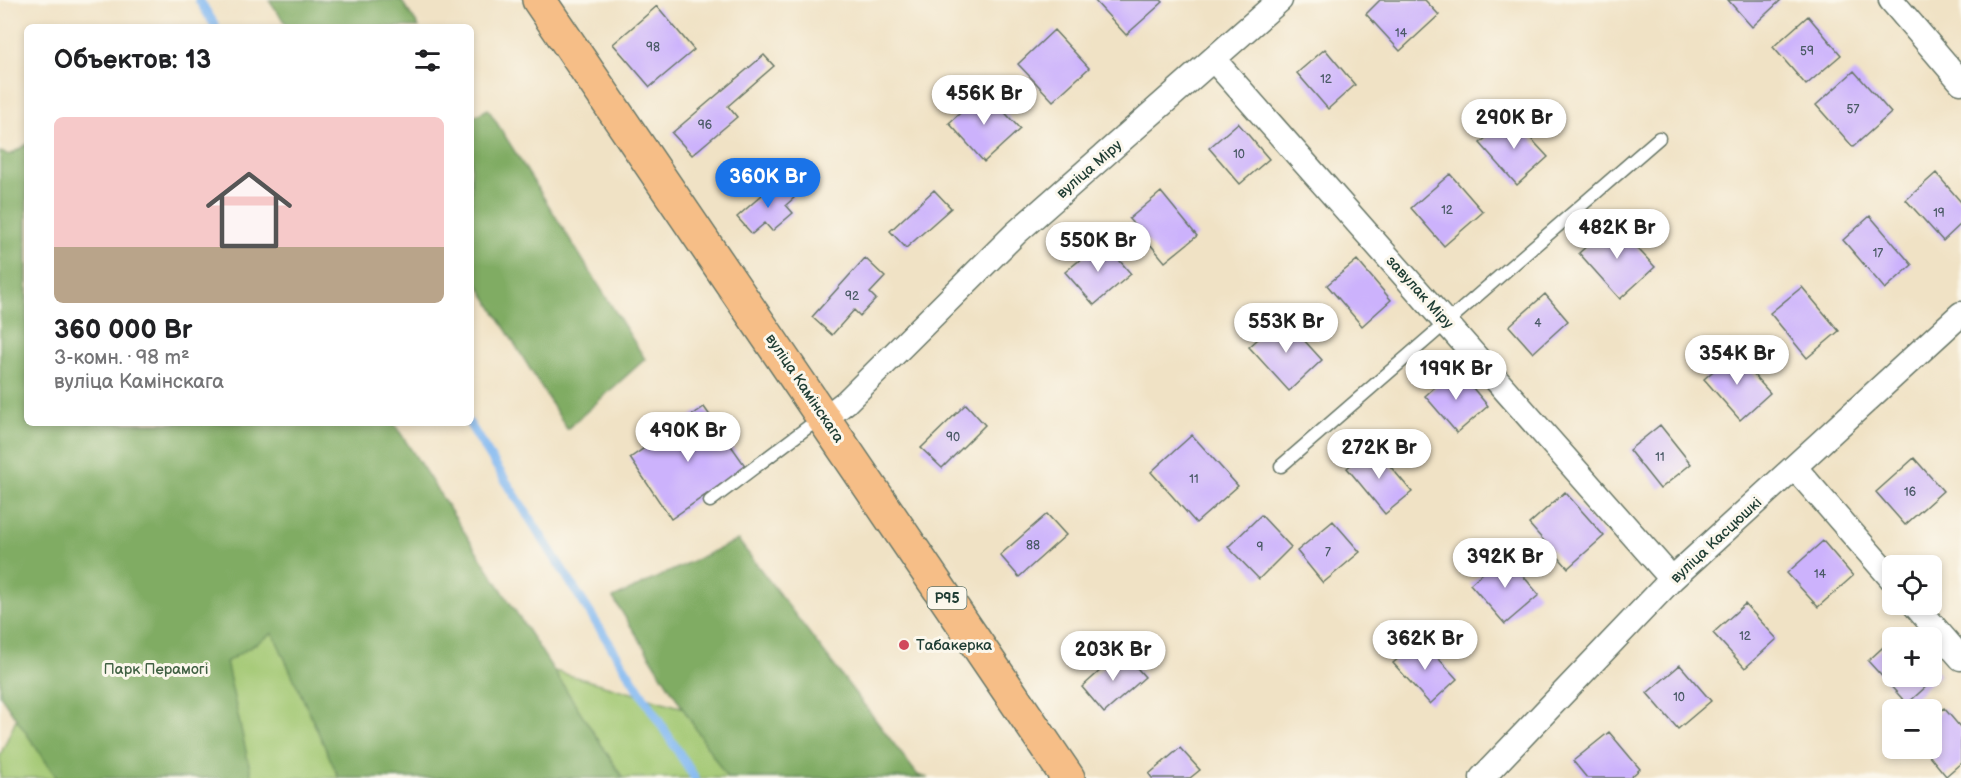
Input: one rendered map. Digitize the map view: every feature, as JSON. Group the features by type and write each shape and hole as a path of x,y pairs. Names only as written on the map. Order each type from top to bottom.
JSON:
{"main road":[{"name":"вуліца Камінскага","path":"539,0 1068,778"}],"street":[{"name":"вуліца Міру","path":"825,418 846,402 1016,233 1280,0"},
{"path":"1891,0 1961,82"},
{"name":"завулак Міру","path":"1214,60 1447,321 1672,579"},
{"name":"вуліца Касцюшкі","path":"1482,778 1672,579 1961,314"},
{"path":"1795,468 1882,567"},
{"path":"1924,615 1961,658"}],"lane":[{"path":"1281,466 1659,138"},
{"path":"710,501 808,428 825,418"}],"green space":[{"path":"269,0 401,0 417,24 286,24"},
{"path":"488,109 645,359 567,429 474,278 474,116"},
{"path":"24,146 24,426 396,426 623,778 339,778 273,633 226,662 252,778 57,778 0,695 0,152 10,155"},
{"name":"Парк Перамогі","path":"94,539 928,778 0,778 0,756"},
{"path":"738,540 920,778 727,778 613,598"}],"building":[{"path":"1094,0 1161,0 1163,2 1126,35"},
{"path":"1380,0 1425,0 1439,15 1400,51 1366,14"},
{"path":"1728,0 1781,0 1752,27"},
{"path":"657,6 694,50 650,87 613,44"},
{"path":"1808,16 1841,55 1806,85 1773,47"},
{"path":"1054,30 1089,68 1053,101 1018,64"},
{"path":"1325,49 1355,85 1328,109 1297,73"},
{"path":"764,55 774,66 728,106 737,117 692,155 672,133"},
{"path":"1854,71 1891,113 1853,147 1816,105"},
{"path":"985,91 1020,129 984,162 949,123"},
{"path":"1510,116 1548,157 1517,185 1480,143"},
{"path":"1238,123 1269,159 1240,184 1209,148"},
{"path":"1936,173 1961,202 1961,224 1943,241 1906,200"},
{"path":"1450,174 1483,212 1444,246 1411,208"},
{"path":"779,180 794,198 786,205 793,213 772,231 765,223 752,234 737,217"},
{"path":"934,190 951,208 906,248 890,231"},
{"path":"1161,192 1197,236 1165,262 1129,219"},
{"path":"1870,216 1912,265 1885,289 1843,240"},
{"path":"1613,222 1655,267 1620,299 1579,253"},
{"path":"1103,241 1131,274 1094,305 1065,272"},
{"path":"865,258 885,277 870,293 876,299 860,316 854,310 832,335 812,317"},
{"path":"1357,260 1391,300 1362,326 1327,285"},
{"path":"1802,287 1839,331 1807,358 1770,313"},
{"path":"1545,294 1568,321 1533,353 1509,326"},
{"path":"1283,317 1322,360 1289,391 1249,347"},
{"path":"1734,353 1770,393 1740,420 1704,379"},
{"path":"1456,368 1488,406 1457,433 1425,396"},
{"path":"966,404 985,425 942,468 921,448"},
{"path":"704,407 746,467 671,519 630,458"},
{"path":"1660,425 1691,464 1660,489 1629,450"},
{"path":"1192,435 1238,486 1196,523 1151,472"},
{"path":"1373,446 1412,492 1385,514 1347,468"},
{"path":"1914,458 1943,491 1905,525 1876,492"},
{"path":"1565,492 1604,536 1568,568 1529,524"},
{"path":"1047,514 1066,535 1019,577 1000,555"},
{"path":"1261,515 1291,547 1259,579 1228,547"},
{"path":"1333,521 1360,552 1323,583 1297,551"},
{"path":"1823,541 1853,576 1818,607 1787,573"},
{"path":"1505,554 1539,595 1505,624 1470,584"},
{"path":"1745,604 1777,639 1745,668 1713,633"},
{"path":"1421,639 1457,679 1430,704 1393,663"},
{"path":"1882,648 1882,676 1868,661"},
{"path":"1122,651 1145,677 1104,713 1082,687"},
{"path":"1680,665 1711,701 1678,729 1647,693"},
{"path":"1892,687 1926,687 1912,699 1902,699"},
{"path":"1944,708 1961,728 1961,763 1946,776 1932,759 1942,759 1942,710"},
{"path":"1609,732 1640,769 1630,778 1587,778 1573,761"},
{"path":"1180,748 1200,770 1190,778 1152,778 1149,774"}],"waterway":[{"path":"199,0 214,24"},
{"path":"471,426 695,778"}],"place":[{"name":"Табакерка","path":"904,645"}]}
